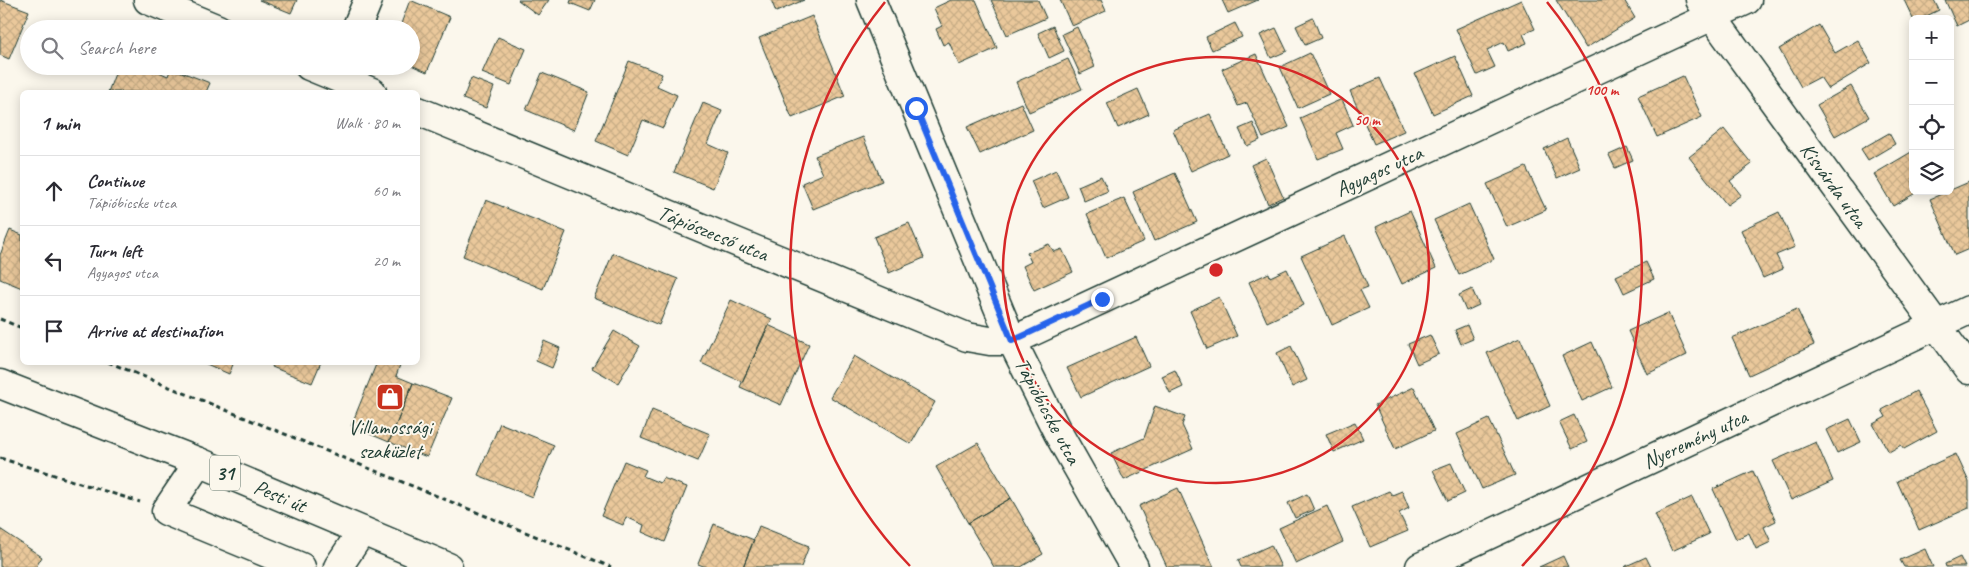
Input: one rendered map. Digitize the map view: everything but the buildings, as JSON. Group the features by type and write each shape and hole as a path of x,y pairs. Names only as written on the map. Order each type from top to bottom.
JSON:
{"street":[{"path":"148,0 196,20"},
{"path":"360,20 368,0"},
{"name":"Tápióbicske utca","path":"871,0 1012,341 1058,432 1134,567"},
{"name":"Agyagos utca","path":"1012,341 1706,8 1747,0"},
{"name":"Kisvárda utca","path":"1706,8 1969,370"},
{"path":"342,75 368,90"},
{"name":"Tápiószecső utca","path":"420,112 967,337 990,342 1012,341"},
{"name":"Nyeremény utca","path":"1420,567 1969,310"},
{"name":"Pesti út","path":"0,384 199,462 448,567"},
{"path":"199,462 166,511 301,567"},
{"path":"338,567 362,531"}],"path":[{"path":"0,319 20,327"},
{"path":"115,365 611,567"},
{"path":"1,459 166,511"}],"place":[{"name":"Villamossági szaküzlet","path":"390,397"}],"route":[{"path":"916,108 1012,341 1102,299"}]}
